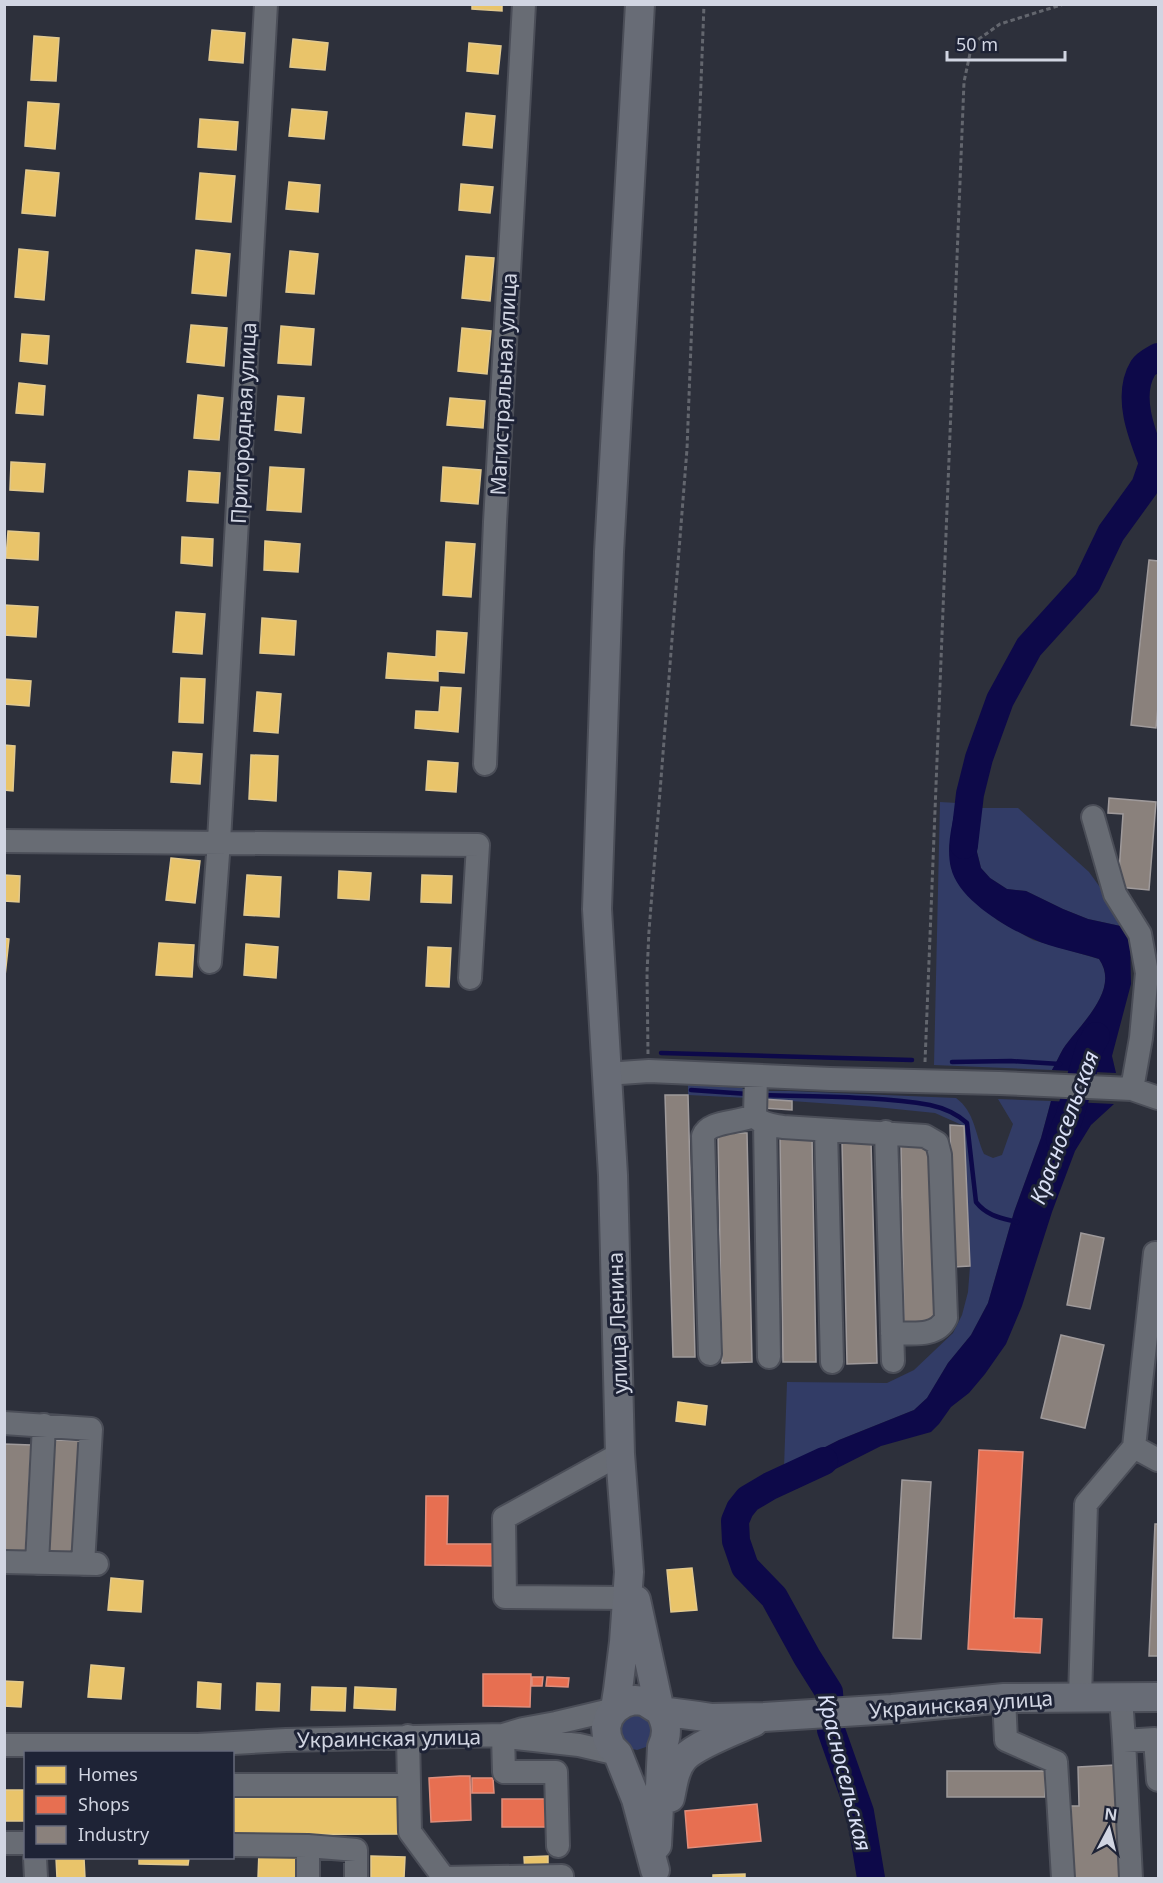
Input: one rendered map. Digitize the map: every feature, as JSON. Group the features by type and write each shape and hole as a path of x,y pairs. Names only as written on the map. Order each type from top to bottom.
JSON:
{"main road":[{"name":"улица Ленина","path":"640,4 608,564 597,909 613,1187 620,1454 628,1585 615,1708 606,1727 611,1747 618,1754 636,1799 656,1874"},
{"name":"улица Ленина","path":"628,1585 648,1656 660,1711 667,1729 666,1738 658,1750 656,1874"},
{"path":"648,1656 667,1686 677,1696 711,1709 773,1717"},
{"name":"Украинская улица","path":"615,1708 634,1700 644,1701 660,1711 712,1718 773,1717 1004,1698 1158,1697"},
{"name":"Украинская улица","path":"618,1754 637,1761 658,1750 773,1717"},
{"path":"656,1874 667,1827 675,1776 684,1758 701,1746 773,1717"}],"street":[{"name":"Пригородная улица","path":"210,962 219,841 266,4"},
{"name":"Магистральная улица","path":"485,764 495,522 524,4"},
{"path":"1093,817 1116,894 1140,934 1147,973 1150,1038 1124,1089"},
{"path":"4,841 478,844 470,978"},
{"path":"606,1074 649,1071 999,1083 1124,1089 1158,1098"},
{"path":"756,1076 760,1119 769,1357"},
{"path":"710,1354 703,1136 705,1130 712,1125 760,1119 826,1130 925,1136 932,1139 939,1148 946,1318 937,1330 892,1333"},
{"path":"826,1130 832,1362"},
{"path":"886,1132 893,1361"},
{"path":"1080,1697 1086,1504 1134,1447 1155,1253"},
{"path":"4,1422 91,1429 91,1564 4,1563"},
{"path":"37,1563 44,1425"},
{"path":"1134,1447 1158,1460"},
{"path":"620,1454 504,1518 505,1597 628,1585"},
{"path":"1121,1697 1131,1878"},
{"path":"1004,1698 1006,1740 1056,1762 1063,1878"},
{"name":"Украинская улица","path":"4,1745 197,1749 408,1736 503,1735 615,1708"},
{"path":"558,1846 556,1772 504,1772 503,1735 579,1745 618,1754"},
{"path":"408,1736 410,1832 444,1878 562,1876 562,1878"},
{"path":"1124,1741 1155,1739 1158,1780"},
{"path":"234,1785 409,1785"},
{"path":"4,1843 24,1843"},
{"path":"234,1845 308,1846 357,1850 356,1878"},
{"path":"308,1846 308,1878"},
{"path":"35,1859 36,1878"}],"path":[{"path":"649,1071 647,1006 649,932 687,449 704,4"},
{"path":"924,1081 964,82 972,44 1000,24 1064,4"}],"shaded area":[{"path":"940,802 957,803 949,848 951,868 997,920 1033,940 1099,959 1104,971 1105,983 1101,995 1095,1007 1063,1049 1052,1070 934,1065"},
{"path":"980,808 1018,808 1089,872 1123,919 1125,927 1088,919 1026,891 1007,889 990,878 981,868 977,852"},
{"path":"688,1085 742,1088 747,1091 749,1098 688,1095"},
{"path":"764,1091 956,1098 971,1117 984,1154 993,1158 1002,1155 1013,1124 998,1099 1051,1101 1041,1138 1014,1212 988,1303 971,1335 948,1363 927,1398 914,1410 839,1440 784,1468 787,1382 887,1383 914,1370 953,1333 962,1315 968,1292 970,1266 964,1126 935,1113 763,1099"},
{"path":"634,1710 656,1725 649,1746 637,1750 624,1747 616,1724"}],"water":[{"path":"957,803 980,808 977,852 981,868 990,878 1007,889 1026,891 1088,919 1125,927 1130,941 1131,984 1112,1056 1116,1073 1052,1070 1063,1049 1095,1007 1105,983 1104,971 1099,959 1041,942 1009,927 984,911 963,890 955,879 949,852"},
{"path":"1051,1101 1114,1104 1091,1125 1075,1151 1052,1212 1022,1306 1006,1344 969,1393 951,1407 931,1432 881,1446 796,1489 784,1468 839,1440 914,1410 927,1398 948,1363 971,1335 988,1303 1014,1212 1041,1138"}],"building: Homes":[{"path":"472,4 502,4 502,11 472,9"},
{"path":"212,30 245,33 243,63 209,60"},
{"path":"34,36 59,38 56,81 31,80"},
{"path":"293,39 328,43 325,70 290,67"},
{"path":"469,43 501,46 498,74 467,71"},
{"path":"28,102 59,104 55,149 25,146"},
{"path":"292,109 327,112 324,139 289,136"},
{"path":"466,113 495,116 492,148 463,145"},
{"path":"200,119 238,122 236,150 198,147"},
{"path":"26,170 59,173 55,216 22,213"},
{"path":"200,173 235,176 231,222 196,219"},
{"path":"289,182 320,185 318,212 286,209"},
{"path":"461,184 493,187 490,213 459,210"},
{"path":"19,249 48,252 44,300 15,297"},
{"path":"196,250 230,254 226,296 192,293"},
{"path":"290,251 318,254 314,294 286,292"},
{"path":"466,256 494,258 490,301 462,298"},
{"path":"191,325 227,328 224,366 187,362"},
{"path":"281,326 314,329 311,365 278,363"},
{"path":"462,328 491,331 487,374 458,371"},
{"path":"22,334 49,336 47,364 20,361"},
{"path":"19,383 45,386 43,415 16,413"},
{"path":"198,395 223,398 219,440 194,438"},
{"path":"278,396 304,398 301,433 275,430"},
{"path":"450,398 485,401 483,428 447,425"},
{"path":"11,462 45,464 43,492 10,490"},
{"path":"270,467 304,469 301,512 267,510"},
{"path":"443,467 481,470 478,504 441,501"},
{"path":"189,471 220,473 218,503 187,501"},
{"path":"8,531 39,533 38,560 6,558"},
{"path":"182,537 213,539 212,566 181,563"},
{"path":"265,541 300,544 298,572 264,570"},
{"path":"446,542 475,544 471,597 443,595"},
{"path":"4,605 38,607 36,637 4,635"},
{"path":"176,612 205,614 202,654 173,652"},
{"path":"262,618 296,621 294,655 260,653"},
{"path":"437,631 467,633 464,673 438,671 438,681 386,678 388,653 436,657"},
{"path":"181,678 205,679 203,723 179,722"},
{"path":"4,679 31,681 29,706 4,704"},
{"path":"441,687 461,688 458,732 415,728 416,711 439,712"},
{"path":"257,692 281,694 278,733 254,731"},
{"path":"4,745 15,746 13,791 4,790"},
{"path":"173,752 202,754 200,784 171,782"},
{"path":"251,755 278,756 276,801 249,799"},
{"path":"428,761 458,763 456,792 426,790"},
{"path":"171,858 200,861 195,903 166,900"},
{"path":"339,871 371,873 369,900 338,898"},
{"path":"4,875 20,876 19,902 4,901"},
{"path":"247,875 281,877 279,917 244,915"},
{"path":"422,875 452,876 451,903 421,902"},
{"path":"4,938 9,939 5,976 4,976"},
{"path":"159,943 194,945 192,977 156,975"},
{"path":"246,944 278,947 276,978 244,975"},
{"path":"428,947 451,948 449,987 426,986"},
{"path":"678,1402 707,1406 705,1425 676,1421"},
{"path":"692,1568 697,1610 671,1612 667,1570"},
{"path":"111,1578 143,1581 141,1612 108,1610"},
{"path":"91,1665 124,1668 121,1699 88,1697"},
{"path":"4,1681 23,1682 21,1707 4,1706"},
{"path":"198,1682 221,1684 220,1709 197,1707"},
{"path":"257,1683 280,1684 279,1711 256,1710"},
{"path":"312,1687 346,1688 345,1711 311,1710"},
{"path":"355,1687 396,1689 395,1710 354,1708"},
{"path":"4,1790 24,1790 24,1821 4,1821"},
{"path":"401,1797 401,1834 234,1835 234,1798"},
{"path":"259,1851 296,1852 296,1878 258,1878"},
{"path":"371,1856 405,1857 404,1878 371,1878"},
{"path":"548,1856 548,1872 525,1873 524,1857"},
{"path":"56,1859 84,1859 85,1878 57,1878"},
{"path":"139,1859 189,1859 188,1865 139,1864"},
{"path":"745,1874 745,1878 713,1878 713,1875"}],"building: Shops":[{"path":"979,1450 1023,1452 1014,1618 1042,1619 1040,1653 968,1649"},
{"path":"426,1496 448,1496 447,1544 498,1544 497,1566 425,1565"},
{"path":"483,1674 531,1674 530,1707 483,1706"},
{"path":"532,1677 543,1677 542,1686 532,1686"},
{"path":"547,1677 569,1678 568,1687 546,1686"},
{"path":"470,1776 471,1820 431,1822 429,1778"},
{"path":"472,1778 493,1778 494,1793 472,1793"},
{"path":"502,1799 547,1799 547,1827 502,1827"},
{"path":"757,1804 761,1841 688,1848 685,1811"}],"building: Industry":[{"path":"1149,560 1158,561 1156,728 1131,725"},
{"path":"1109,798 1156,802 1149,890 1118,887 1123,814 1108,813"},
{"path":"665,1095 688,1095 695,1357 673,1357"},
{"path":"762,1099 792,1101 792,1110 762,1108"},
{"path":"950,1125 964,1126 970,1266 953,1267"},
{"path":"718,1133 747,1133 752,1362 722,1363"},
{"path":"780,1135 812,1136 816,1362 783,1362"},
{"path":"842,1141 871,1141 877,1363 847,1364"},
{"path":"901,1144 929,1145 936,1322 904,1324"},
{"path":"1081,1233 1104,1238 1090,1309 1067,1305"},
{"path":"1061,1335 1104,1345 1085,1428 1041,1418"},
{"path":"55,1440 83,1441 76,1557 48,1555"},
{"path":"4,1444 31,1445 25,1559 4,1558"},
{"path":"902,1480 931,1482 921,1639 893,1638"},
{"path":"1155,1524 1158,1524 1158,1656 1149,1656"},
{"path":"1115,1765 1119,1878 1073,1878 1071,1806 1079,1806 1078,1767"},
{"path":"947,1771 1045,1771 1045,1797 947,1797"}],"waterway":[{"name":"Красносельская","path":"964,845 970,794 979,758 1000,700 1029,647 1087,583 1111,533 1145,486 1153,463 1138,416 1136,391 1143,368 1158,357"},
{"name":"Красносельская","path":"1060,1139 1069,1118 1090,1047 1096,1036"},
{"path":"661,1053 912,1060"},
{"path":"952,1062 1011,1061 1060,1064"},
{"path":"691,1090 748,1094"},
{"path":"763,1095 890,1100 930,1105 950,1112 967,1123 976,1202 980,1207 1000,1218 1017,1222"},
{"name":"Красносельская","path":"824,1461 748,1499 740,1509 735,1521 736,1541 745,1567 774,1597 829,1692 831,1730 860,1812 871,1878"}]}
